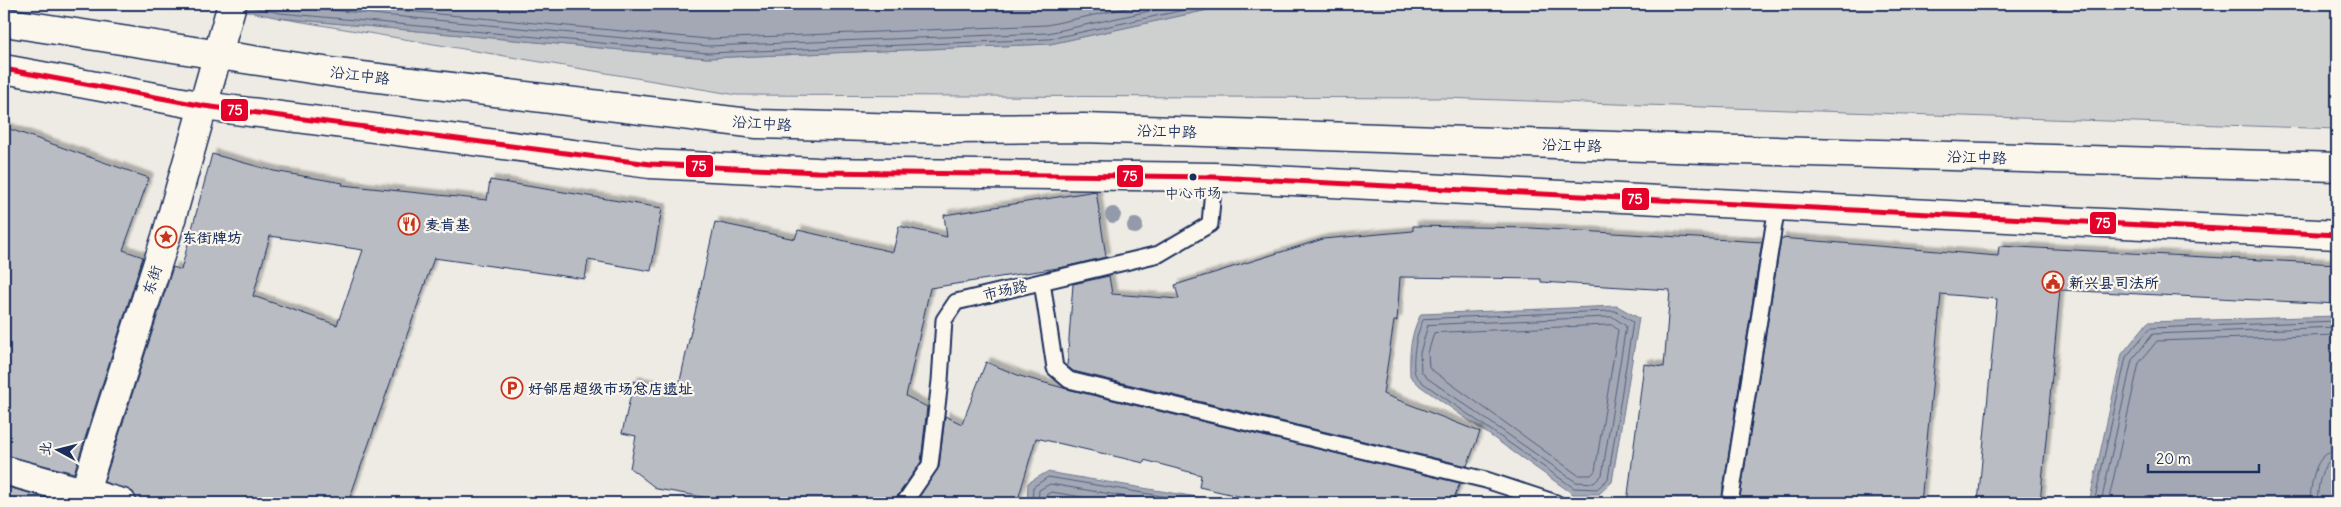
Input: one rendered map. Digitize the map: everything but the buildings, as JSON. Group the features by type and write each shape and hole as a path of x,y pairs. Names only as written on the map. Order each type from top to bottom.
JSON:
{"main road":[{"name":"东街","path":"83,498 166,237 232,4"},
{"name":"沿江中路","path":"4,22 337,73 757,124 945,129 1084,128 1704,149 2337,167"},
{"path":"4,69 204,106 650,164 827,172 1214,176 2337,235"},
{"path":"4,470 83,498 122,503"}],"lane":[{"name":"市场路","path":"904,503 930,465 940,381 944,320 956,302 1159,254 1210,224 1214,176"},
{"path":"1730,503 1777,206"},
{"path":"1042,282 1055,368 1069,380 1486,480 1556,503"}],"shaded area":[{"path":"1235,4 2337,4 2337,129 1443,98 737,95 279,18 707,58 1050,44"}],"water":[{"path":"213,4 1235,4 1050,44 707,58 279,18"},
{"path":"1617,306 1639,318 1612,482 1599,494 1573,494 1420,386 1410,376 1411,345 1414,329 1421,314"},
{"path":"2337,316 2337,457 2328,503 2089,503 2122,354 2148,322"},
{"path":"1047,472 1233,503 1027,503 1028,483"}],"transit line":[{"name":"75","path":"4,69 204,106 650,164 817,172 1214,177 2337,235"}],"place":[{"name":"中心市场","path":"1193,177"},
{"name":"麦肯基","path":"409,224"},
{"name":"东街牌坊","path":"166,237"},
{"name":"新兴县司法所","path":"2053,282"},
{"name":"好邻居超级市场总店遗址","path":"512,388"}]}
